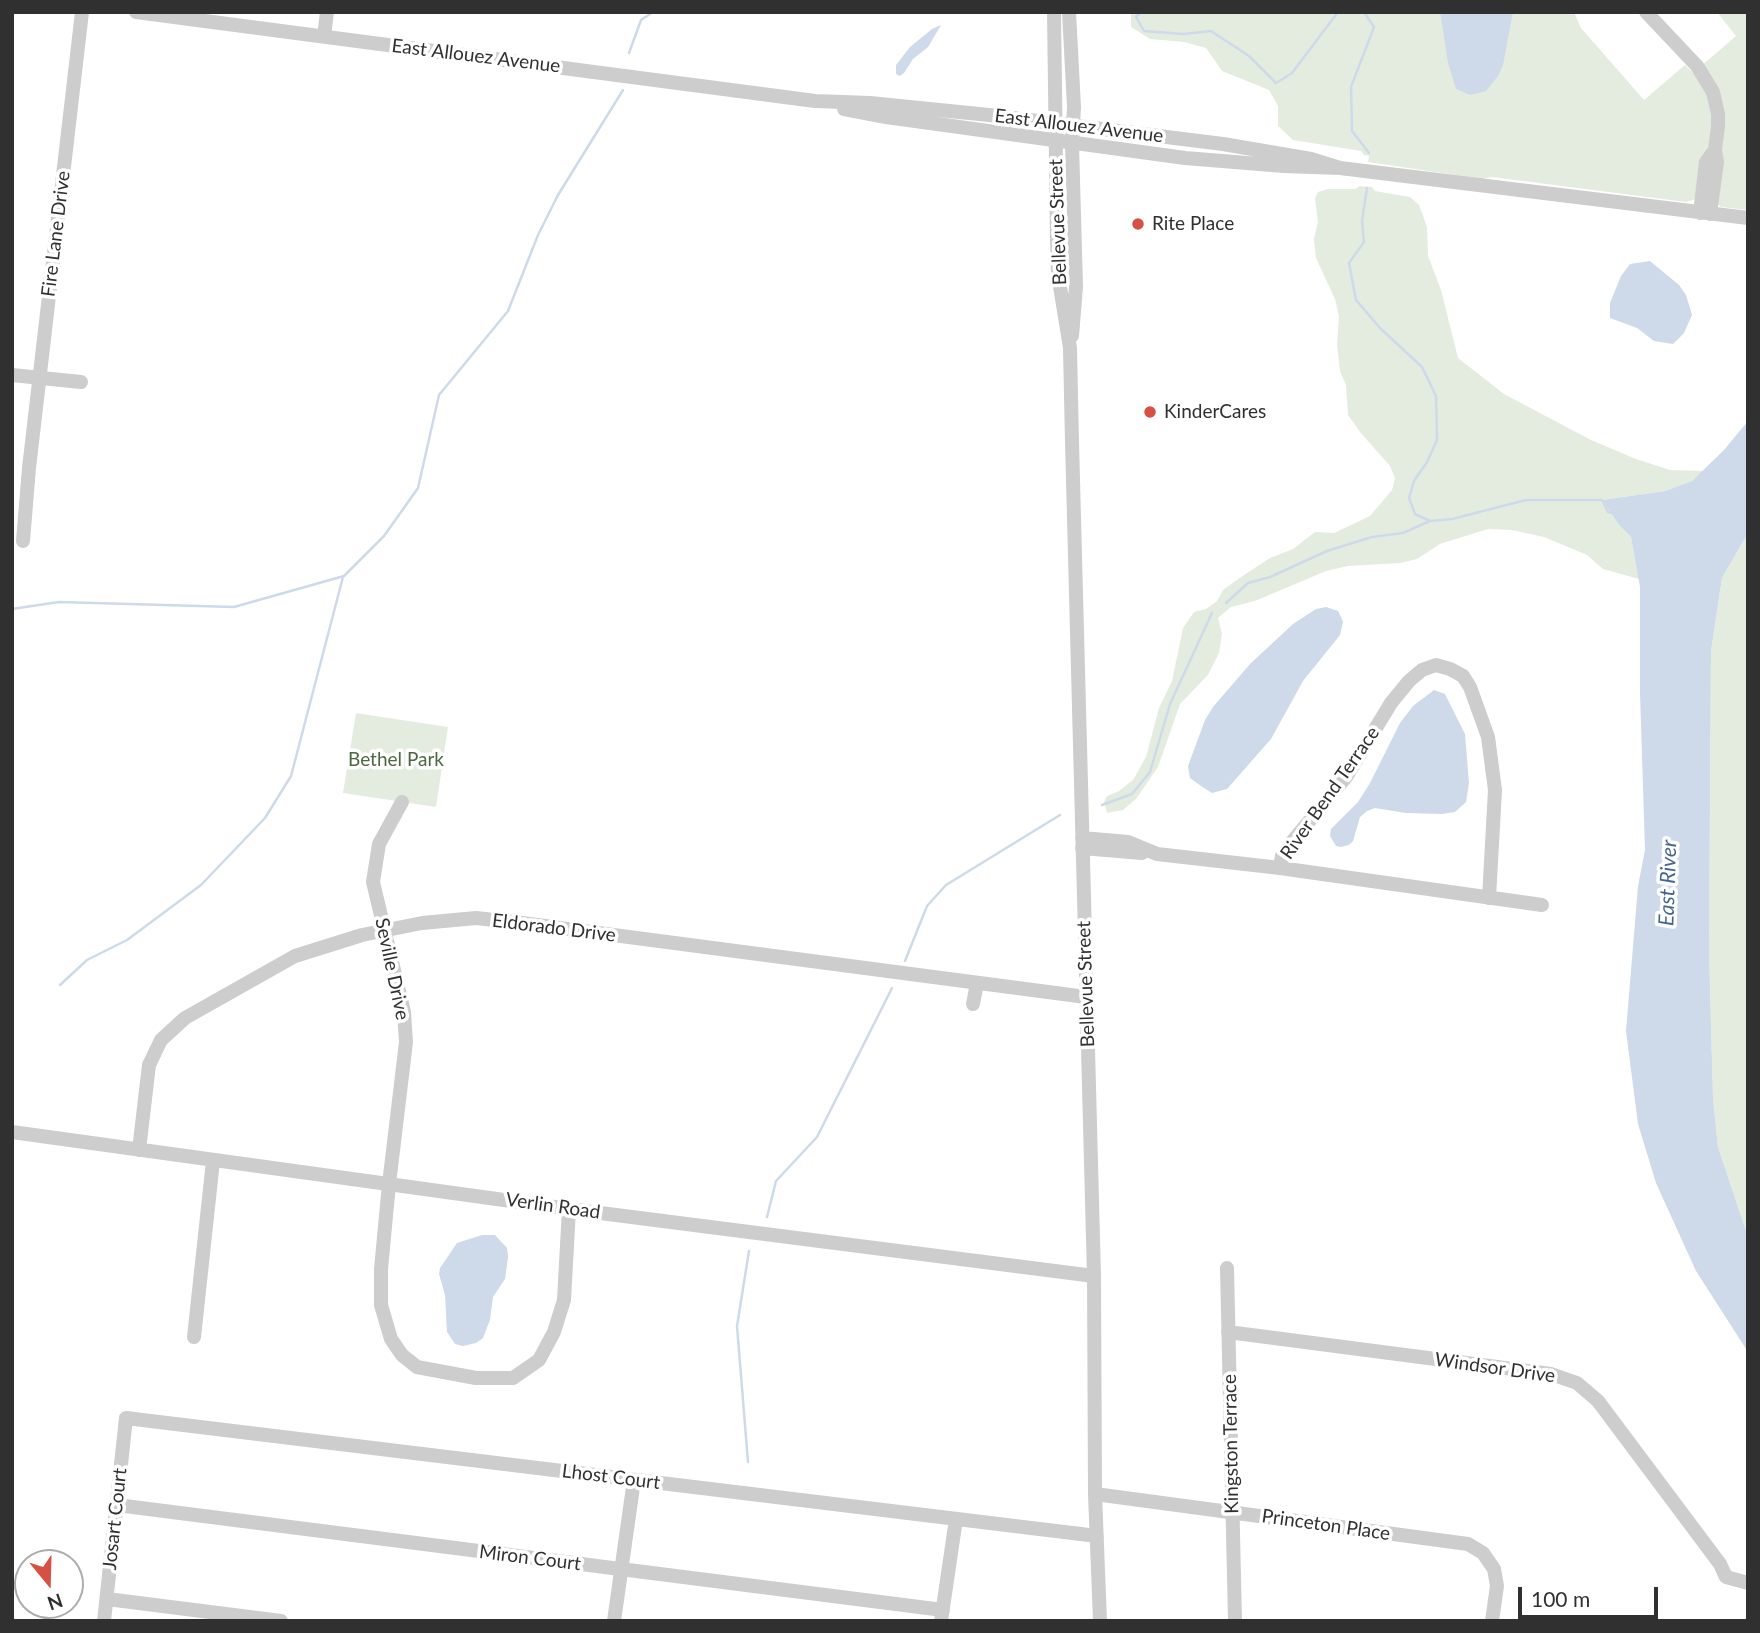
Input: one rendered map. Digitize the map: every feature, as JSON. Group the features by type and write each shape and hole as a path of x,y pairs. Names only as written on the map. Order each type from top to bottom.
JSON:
{"street":[{"name":"Fire Lane Drive","path":"23,541 30,455 82,12"},
{"name":"East Allouez Avenue","path":"136,12 815,101 886,117 1055,142 1233,163 1340,168 1748,218"},
{"path":"324,36 327,12"},
{"name":"Bellevue Street","path":"1054,12 1059,274 1070,348 1094,1276 1095,1494 1100,1621"},
{"name":"Bellevue Street","path":"1069,12 1076,287 1070,348"},
{"path":"1646,12 1698,66 1709,83 1718,114 1715,150 1706,162 1705,213"},
{"name":"East Allouez Avenue","path":"815,101 870,103 1056,122 1223,144 1311,159 1340,168"},
{"path":"12,375 81,382"},
{"name":"River Bend Terrace","path":"1280,868 1282,856 1290,844 1346,777 1391,703 1422,670 1436,665 1457,672 1471,687 1488,737 1495,790 1489,898"},
{"name":"Seville Drive","path":"388,1184 406,1042 404,1012 373,882 379,844 402,802"},
{"name":"River Bend Terrace","path":"1082,843 1128,842 1157,854 1280,868 1542,905"},
{"name":"Eldorado Drive","path":"139,1150 143,1098 149,1065 161,1040 185,1018 295,956 362,935 422,923 476,918 1086,997"},
{"path":"973,1004 976,983"},
{"name":"Verlin Road","path":"12,1132 569,1209 1094,1276"},
{"path":"194,1336 213,1161"},
{"path":"388,1184 381,1305 391,1339 402,1355 417,1367 457,1375 513,1378 539,1360 554,1332 564,1300 569,1209"},
{"name":"Kingston Terrace","path":"1227,1268 1235,1621"},
{"name":"Windsor Drive","path":"1228,1332 1551,1374 1577,1383 1598,1401 1720,1564 1726,1577 1748,1583"},
{"name":"Lhost Court","path":"126,1418 1097,1536"},
{"name":"Josart Court","path":"104,1621 126,1418"},
{"path":"614,1621 634,1480"},
{"name":"Princeton Place","path":"1095,1494 1468,1544 1483,1553 1494,1569 1497,1587 1492,1621"},
{"name":"Miron Court","path":"117,1505 622,1570 942,1615"},
{"path":"942,1615 956,1519"},
{"path":"107,1599 281,1621"}],"green space":[{"path":"1131,12 1574,12 1581,28 1644,100 1685,65 1693,73 1736,36 1717,12 1748,12 1748,210 1721,207 1717,203 1696,199 1686,202 1492,177 1482,179 1368,162 1369,156 1361,151 1293,140 1278,126 1278,106 1269,90 1222,71 1206,48 1184,42 1150,39 1131,27"},
{"path":"1360,186 1410,197 1419,205 1427,227 1428,256 1441,290 1458,358 1504,394 1591,440 1670,470 1703,471 1692,481 1665,491 1602,500 1631,537 1639,579 1603,569 1587,555 1544,537 1512,530 1488,529 1440,544 1417,559 1326,571 1255,601 1231,607 1218,618 1222,634 1219,653 1208,675 1180,704 1158,767 1136,799 1123,810 1107,813 1104,802 1107,796 1133,780 1146,757 1159,708 1172,681 1183,628 1194,612 1206,609 1217,601 1223,590 1238,579 1270,558 1293,549 1315,532 1334,533 1370,516 1392,490 1395,478 1390,466 1348,415 1346,385 1340,371 1337,345 1339,317 1335,299 1316,258 1314,239 1318,222 1315,198 1318,192 1328,189 1355,189"},
{"path":"1748,533 1748,1237 1718,1147 1713,1098 1709,949 1711,651 1722,578"},
{"name":"Bethel Park","path":"356,713 448,727 436,807 343,793"}],"water":[{"path":"1440,12 1513,12 1503,65 1486,91 1470,95 1456,89 1448,63"},
{"path":"941,25 928,47 913,59 904,73 900,76 896,74 896,65 910,47"},
{"path":"1650,261 1679,285 1686,295 1692,315 1684,333 1673,344 1654,341 1637,328 1610,318 1610,303 1621,276 1630,264"},
{"name":"East River","path":"1748,421 1748,533 1722,578 1711,651 1709,949 1713,1098 1718,1147 1748,1237 1748,1352 1696,1271 1656,1183 1638,1124 1626,1031 1638,886 1645,850 1640,587 1631,537 1602,500 1665,491 1692,481 1724,450"},
{"path":"1326,607 1338,611 1341,617 1343,622 1340,635 1303,681 1271,739 1227,789 1212,793 1190,778 1188,766 1205,720 1213,707 1250,664 1293,624 1316,609"},
{"path":"1434,690 1445,694 1465,734 1469,783 1466,802 1455,812 1442,814 1406,813 1375,808 1360,817 1353,841 1349,845 1336,846 1330,836 1331,829 1358,802 1400,723 1413,706"},
{"path":"482,1235 495,1235 507,1248 505,1279 493,1297 490,1320 483,1338 463,1346 455,1344 447,1332 440,1268 457,1243"}],"waterway":[{"path":"629,53 641,20 653,12"},
{"path":"1141,12 1136,17 1144,31 1184,34 1211,31 1249,56 1276,83 1292,73 1338,12"},
{"path":"1364,12 1374,27 1351,87 1352,131 1369,153"},
{"path":"12,609 59,602 234,607 344,576 384,536 418,488 439,395 508,311 538,235 558,195 623,90"},
{"path":"1367,188 1362,221 1364,242 1349,263 1356,300 1380,328 1422,367 1436,396 1437,440 1414,481 1409,498 1415,514 1430,521 1452,519 1526,500 1602,500 1608,512 1612,513"},
{"path":"1226,603 1248,583 1270,577 1327,551 1372,537 1403,533 1430,521"},
{"path":"60,985 87,960 127,940 201,885 265,818 291,776 343,577"},
{"path":"1102,805 1132,794 1150,772 1170,704 1212,613"},
{"path":"905,961 927,906 946,885 1060,815"},
{"path":"767,1217 776,1181 817,1137 892,988"},
{"path":"748,1462 737,1326 749,1251"}],"place":[{"name":"Rite Place","path":"1138,224"},
{"name":"KinderCares","path":"1150,412"}]}
